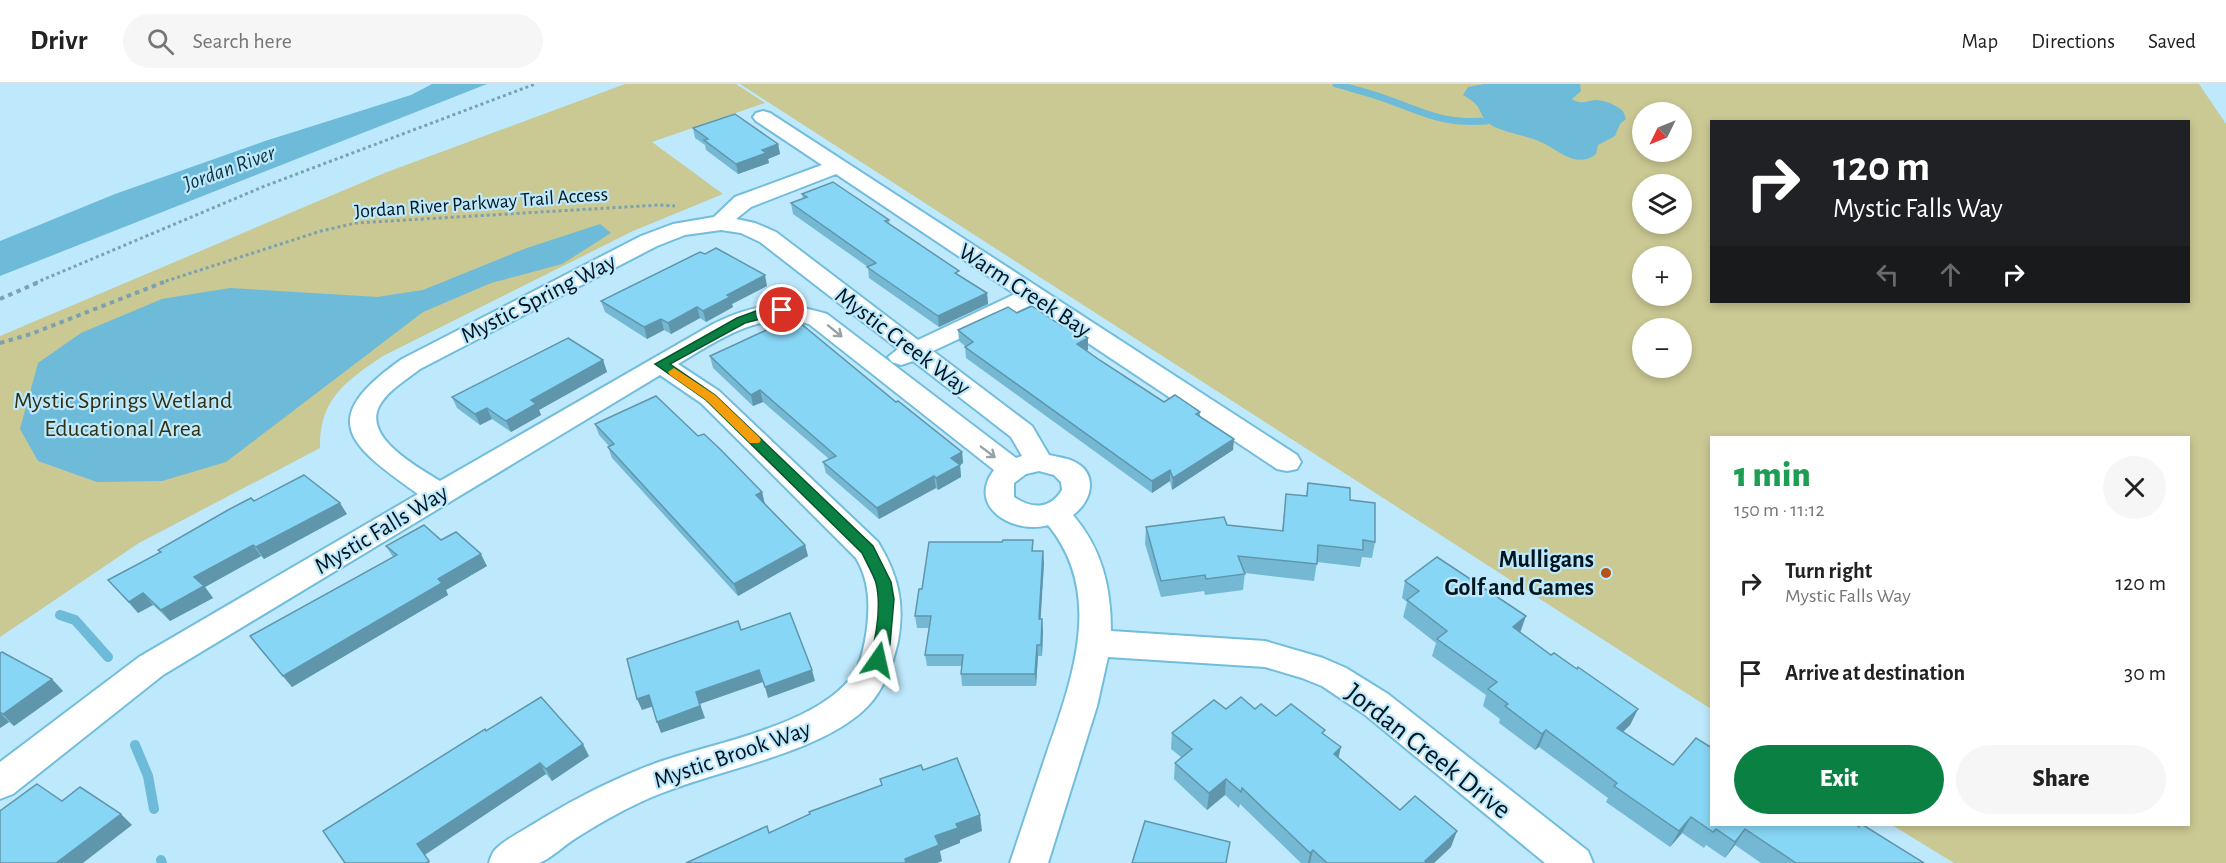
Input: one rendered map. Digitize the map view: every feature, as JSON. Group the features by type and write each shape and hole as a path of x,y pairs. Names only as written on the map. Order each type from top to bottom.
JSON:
{"street":[{"name":"Warm Creek Bay","path":"763,117 1287,462"},
{"path":"721,224 731,211 743,202 838,166"},
{"name":"Mystic Creek Way","path":"721,224 747,228 768,237 1023,432 1025,466"},
{"name":"Mystic Spring Way","path":"439,495 387,458 366,438 362,428 365,407 382,384 411,364 649,241 681,229 721,224"},
{"path":"880,367 1032,295"},
{"name":"Mystic Creek Way","path":"782,310 818,318 880,367 1025,466"},
{"name":"Mystic Falls Way","path":"0,783 132,679 661,364 741,320 760,313 782,310"},
{"name":"Mystic Brook Way","path":"508,863 586,812 627,791 658,778 817,725 847,705 858,694 870,678 878,660 882,644 886,599 883,582 867,550 710,398 661,364"},
{"path":"1025,466 1063,468 1072,474 1077,482 1078,491 1074,500 1054,513 1030,516 1008,507 998,492 999,484 1025,466"},
{"path":"1029,863 1086,686 1094,643 1095,610 1089,570 1080,546 1054,513"},
{"name":"Jordan Creek Drive","path":"1094,643 1265,654 1311,667 1334,677 1376,704 1574,863"}],"path":[{"path":"0,299 99,254 314,165 535,84"},
{"name":"Jordan River Parkway Trail Access","path":"0,343 31,334 166,280 321,231 356,223 659,205 680,206"}],"green space":[{"name":"Mystic Springs Wetland Educational Area","path":"625,84 736,84 765,103 652,142 723,194 633,231 383,356 357,374 337,393 324,416 320,448 139,543 0,637 0,336 387,172"},
{"name":"Mulligans Golf and Games","path":"740,84 2199,84 2226,124 2226,863 1954,863 1894,826 2190,826 2190,436 1710,436 1710,708"}],"water":[{"name":"Jordan River","path":"432,84 487,84 0,276 0,241 115,194 265,141 411,95"},
{"path":"1484,84 1580,84 1581,91 1572,99 1581,102 1596,100 1607,102 1623,111 1626,119 1620,124 1615,136 1598,145 1596,154 1588,159 1573,159 1543,143 1497,128 1487,122 1477,105 1463,95 1468,87"},
{"path":"600,224 611,233 562,264 491,283 423,312 226,462 162,481 97,482 38,461 20,429 38,363 81,333 162,299 230,288 377,297 423,290 524,249"}],"building":[{"path":"735,114 778,144 762,150 766,153 736,164 704,140 708,139 693,128"},
{"path":"833,182 889,220 885,221 959,271 955,273 987,293 938,316 867,267 876,263 791,203 807,197 802,194"},
{"path":"716,248 765,275 703,311 697,307 668,323 661,319 644,327 601,301 700,252 705,254"},
{"path":"1032,306 1062,326 1066,324 1088,338 1077,344 1101,361 1164,402 1175,395 1200,412 1196,414 1234,439 1173,478 1170,470 1152,481 965,347 973,342 958,330 1008,307 1017,313"},
{"path":"784,322 791,328 800,323 896,402 898,401 962,452 951,458 960,465 936,478 934,476 877,508 823,462 836,456 760,390 751,395 710,356"},
{"path":"568,338 603,360 531,400 536,404 506,421 487,408 475,414 452,397"},
{"path":"656,396 698,436 704,434 721,450 762,492 756,495 805,545 734,584 608,447 614,444 595,424"},
{"path":"304,475 340,503 256,547 253,545 194,577 204,586 161,610 143,593 129,602 108,580 161,552 158,550 228,510 251,498 254,501"},
{"path":"1308,483 1350,488 1350,500 1375,503 1375,542 1363,540 1363,550 1318,545 1317,564 1238,556 1245,574 1206,579 1205,575 1161,581 1146,527 1224,517 1227,525 1283,531 1286,494 1307,496"},
{"path":"424,525 441,540 456,532 481,554 438,579 442,583 283,676 250,636 397,555 386,546"},
{"path":"1003,540 1033,540 1032,551 1043,551 1039,619 1042,619 1041,645 1037,645 1035,674 961,674 963,655 925,655 931,616 915,616 919,589 922,589 929,542 1002,542"},
{"path":"1437,557 1526,616 1513,627 1551,655 1554,653 1577,669 1578,667 1638,709 1617,728 1673,765 1696,738 1710,747 1710,826 1865,826 1924,863 1796,863 1745,829 1735,842 1716,829 1713,832 1691,817 1679,831 1614,786 1617,783 1546,730 1542,734 1505,706 1508,704 1488,689 1497,682 1437,639 1447,631 1407,600 1419,591 1405,581"},
{"path":"790,613 812,670 765,687 759,670 696,692 700,706 657,722 649,695 637,699 627,659 738,621 741,630"},
{"path":"0,653 52,679 3,714 0,712"},
{"path":"541,697 583,744 546,769 540,763 417,844 429,861 426,863 345,863 323,831 485,729 486,731"},
{"path":"1241,697 1255,709 1261,704 1276,716 1291,704 1325,730 1322,733 1341,747 1334,754 1400,810 1415,796 1457,831 1425,861 1427,863 1327,863 1313,850 1310,853 1242,788 1241,792 1226,779 1209,793 1175,763 1192,749 1172,733 1214,700 1226,709"},
{"path":"957,758 980,815 956,824 958,828 935,836 939,845 905,859 906,863 686,863 767,826 769,833 810,814 809,812 882,785 880,779 921,765 923,770"},
{"path":"37,784 62,801 80,787 121,814 56,863 0,863 0,811"},
{"path":"1145,821 1230,842 1226,863 1132,863"}],"waterway":[{"path":"1336,84 1446,119 1486,121"},
{"path":"60,615 75,620 108,657"},
{"path":"135,745 148,776 154,809"}],"slow traffic":[{"path":"674,372 702,391 754,440"}],"place":[{"name":"Mulligans Golf and Games","path":"1606,573"}],"route":[{"path":"782,310 760,313 741,320 661,364 710,398 867,550 877,565 886,599 882,644 878,660"}]}
